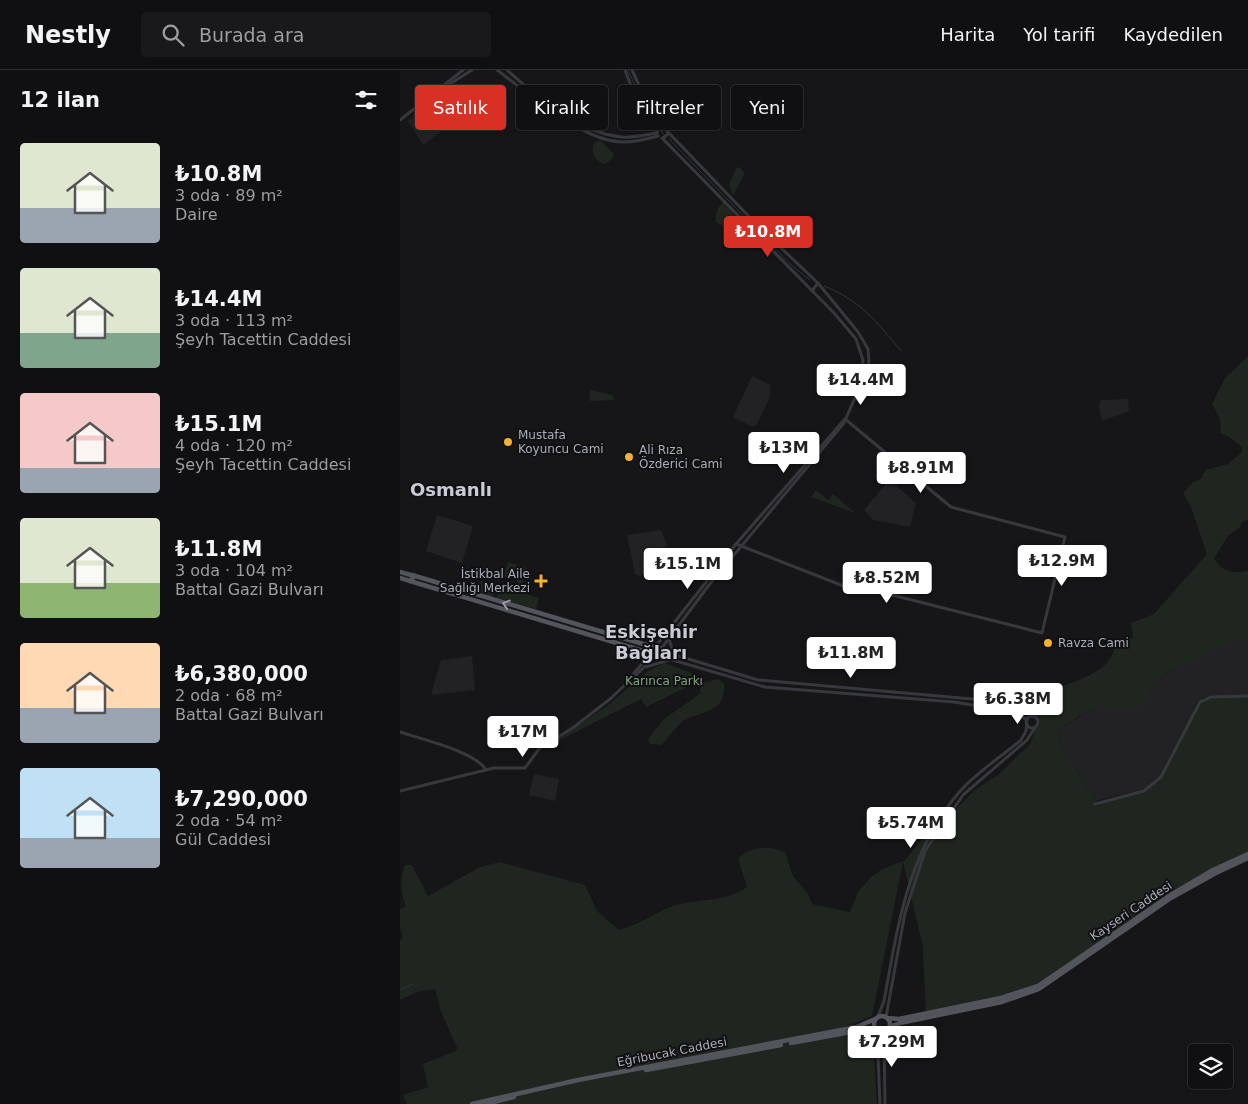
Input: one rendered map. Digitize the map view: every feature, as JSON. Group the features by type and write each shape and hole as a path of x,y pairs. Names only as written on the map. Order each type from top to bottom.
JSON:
{"main road":[{"path":"400,572 661,650"},
{"path":"409,581 407,577 411,575"},
{"path":"400,578 654,655"},
{"path":"654,647 654,655"},
{"path":"654,655 661,650"},
{"name":"Kayseri Caddesi","path":"1030,991 1049,983 1171,898 1248,856"},
{"path":"884,1032 889,1027 900,1023 1002,1002 1030,991"},
{"name":"Eğribucak Caddesi","path":"472,1104 578,1080 857,1027 876,1018 887,1017 896,1019 1030,991"},
{"path":"887,1017 889,1027"},
{"path":"876,1018 874,1025 877,1030"},
{"name":"Eğribucak Caddesi","path":"486,1104 594,1080 862,1030 884,1032"}],"street":[{"path":"446,85 463,70"},
{"path":"448,85 471,71 477,70"},
{"path":"491,70 498,71 545,106 592,135 623,142 658,134 660,130"},
{"path":"506,70 546,102 592,130 623,137 658,134 667,136 668,132 759,227 818,283 858,332 868,349 868,370 844,424 741,546 661,650 758,680 972,699 1006,705 1028,712 1037,719 1036,726 1027,740 963,795 925,851 905,913 887,1017"},
{"path":"625,70 646,117 658,134 812,291 849,332 860,349 863,360 860,386"},
{"path":"632,70 639,85"},
{"path":"400,120 415,109"},
{"path":"812,291 818,283"},
{"path":"860,349 868,349"},
{"path":"736,544 846,587 928,604 1042,633 1065,537 947,505 845,419"},
{"path":"654,647 736,544 845,419"},
{"path":"670,637 670,646 675,654"},
{"path":"654,655 764,688 889,695 954,702 1015,712 1031,728 1036,726"},
{"path":"400,791 501,767 525,768 539,749 588,717 641,670 654,655"},
{"path":"627,683 654,655"},
{"path":"641,670 659,662 674,660"},
{"path":"1096,804 1144,791 1157,781 1200,702 1211,698 1248,696"},
{"path":"876,1018 884,1001 904,900 921,850 958,794 1021,740 1026,731 1027,722 1032,716"},
{"path":"400,732 465,755 483,764 486,770"},
{"path":"877,1030 880,1104"},
{"path":"884,1032 885,1104"}],"shaded area":[{"path":"415,116 415,130 443,130 423,145 408,121"},
{"path":"752,376 770,385 770,397 757,424 753,427 733,417"},
{"path":"1128,399 1129,411 1102,421 1099,408 1100,400"},
{"path":"889,480 916,503 910,527 873,520 864,510"},
{"path":"437,515 473,526 462,563 426,551"},
{"path":"661,530 667,545 640,577 635,574 627,535"},
{"path":"1063,552 1085,558 1080,577 1059,571"},
{"path":"1236,640 1248,640 1248,701 1226,693 1202,698 1197,701 1159,778 1144,789 1095,801 1060,744 1058,730 1095,707 1109,704 1142,704 1157,679 1193,659"},
{"path":"472,656 475,690 431,695 441,660"},
{"path":"534,774 559,779 555,801 529,795"}],"green space":[{"path":"600,140 614,154 612,159 605,164 598,161 593,154 594,143"},
{"path":"739,167 743,170 744,175 733,196 729,185 736,168"},
{"path":"723,202 741,221 733,233 715,221 718,208"},
{"path":"1248,356 1248,520 1242,522 1240,527 1227,537 1214,559 1221,567 1229,571 1248,571 1248,640 1236,640 1157,679 1142,706 1100,706 1081,715 1058,730 1060,744 1095,801 1098,802 1144,789 1159,778 1199,699 1226,693 1248,701 1248,857 1209,875 1041,986 926,1016 923,947 903,862 872,1016 827,1035 872,1027 877,1104 407,1104 403,1095 428,1087 423,1064 458,1050 441,1012 435,989 417,992 400,1000 400,941 403,938 400,927 400,909 406,906 401,885 405,865 412,865 428,896 480,867 500,862 585,885 597,911 619,930 673,906 720,898 738,892 747,887 738,858 755,849 772,848 785,852 793,876 808,894 812,904 850,912 858,892 870,878 882,869 904,861 928,832 931,834 975,790 999,774 1030,744 1038,723 1016,696 1064,686 1099,670 1110,659 1116,643 1133,637 1131,623 1154,614 1207,554 1191,507 1183,493 1192,483 1202,478 1205,470 1228,464 1242,452 1242,447 1221,433 1220,419 1212,404 1225,378"},
{"path":"590,390 612,395 615,400 590,401"},
{"path":"816,490 828,500 833,494 855,513 811,497"},
{"path":"508,562 527,568 521,587 518,586 516,576 503,578"},
{"path":"481,580 497,585 493,597 477,592"},
{"path":"500,586 539,598 536,609 496,598"},
{"name":"Karınca Parkı","path":"665,663 699,676 697,682 646,707 641,699 550,745 607,706 648,671"},
{"path":"718,679 723,683 724,688 719,704 682,722 661,745 650,744 648,739 664,719 701,693 702,683"}],"waterway":[{"path":"628,70 635,85"},
{"path":"660,130 664,134"},
{"path":"669,139 790,264 810,280"},
{"path":"824,286 858,305 901,351"},
{"path":"400,990 413,984"}],"place":[{"name":"Mustafa Koyuncu Cami","path":"508,442"},
{"name":"Ali Rıza Özderici Cami","path":"629,457"},
{"name":"İstikbal Aile Sağlığı Merkezi","path":"541,581"},
{"name":"Ravza Cami","path":"1048,643"}],"district":[{"name":"Osmanlı","path":"451,489"},
{"name":"Eskişehir Bağları","path":"651,641"}]}
